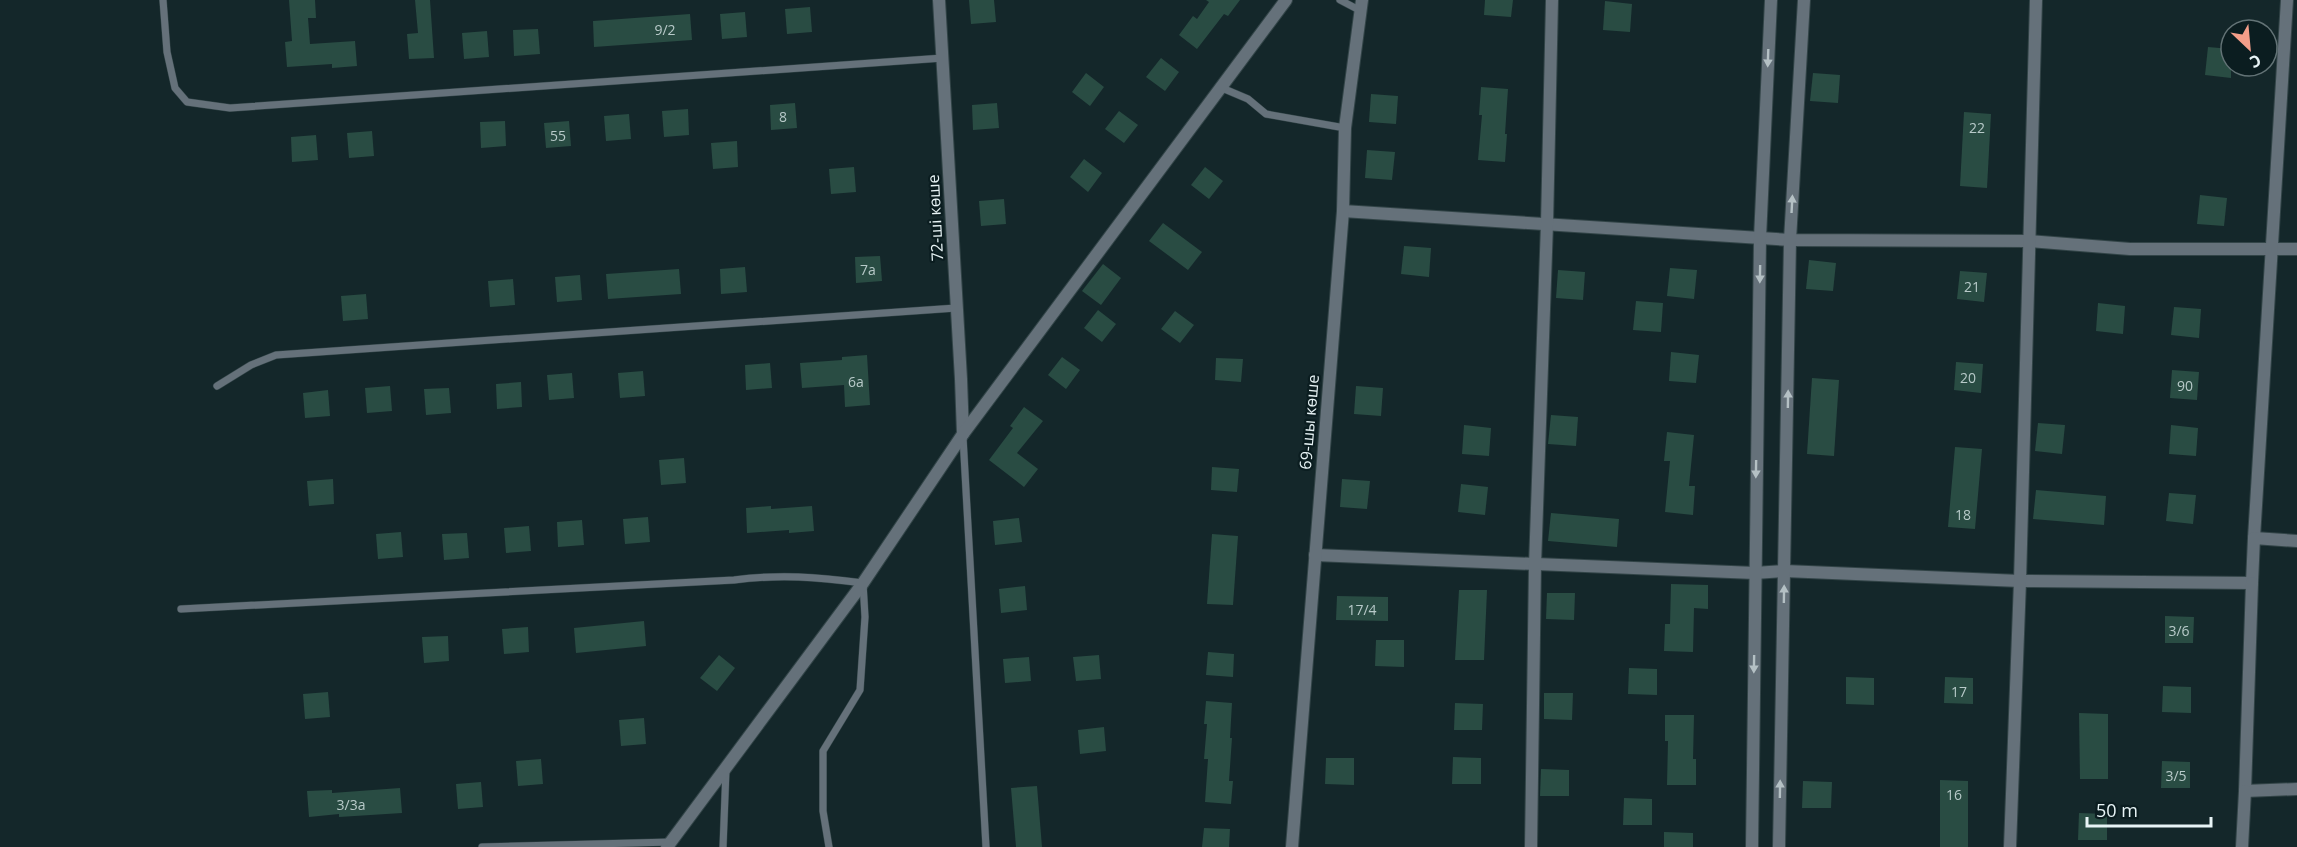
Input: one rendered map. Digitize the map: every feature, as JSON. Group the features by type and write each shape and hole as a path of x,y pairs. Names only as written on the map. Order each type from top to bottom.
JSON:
{"street":[{"name":"72-ші көше","path":"939,0 963,434"},
{"path":"669,844 863,583 963,434 1286,0"},
{"path":"1531,847 1535,565 1552,0"},
{"path":"1752,847 1760,238 1771,0"},
{"path":"1779,847 1790,240 1804,0"},
{"path":"2010,847 2020,581 2036,0"},
{"path":"2242,847 2254,538 2287,0"},
{"name":"69-шы көше","path":"1292,847 1343,211 1345,128 1362,5"},
{"path":"1343,211 1790,240 2028,241 2130,249 2297,249"},
{"path":"2254,538 2297,541"},
{"path":"1315,555 1535,565 1755,573 1785,571 2020,581 2252,583"},
{"path":"2245,791 2297,789"}],"lane":[{"path":"163,0 167,52 175,88 187,102 230,108 944,58"},
{"path":"1340,0 1362,5"},
{"path":"1222,88 1248,99 1266,114 1345,128"},
{"path":"217,386 251,366 276,355 956,308"},
{"path":"963,434 986,847"},
{"path":"181,609 734,580 768,575 805,576 863,583 865,617 860,690 823,751 823,811 829,847"},
{"path":"723,847 726,770"},
{"path":"482,847 669,844"}],"building":[{"path":"289,0 315,0 316,18 308,18 310,44 355,41 357,66 332,68 332,64 287,67 285,42 292,41"},
{"path":"415,0 430,0 434,58 409,59 407,34 418,33"},
{"path":"969,0 994,0 996,22 971,24"},
{"path":"1206,0 1240,0 1228,16 1224,14 1197,49 1179,35 1193,16 1197,19 1209,2"},
{"path":"1485,0 1513,0 1511,17 1484,15"},
{"path":"1605,1 1632,4 1630,32 1603,30"},
{"path":"810,7 812,32 787,34 785,9"},
{"path":"745,12 747,37 722,39 720,14"},
{"path":"690,14 692,40 594,47 593,21"},
{"path":"538,29 540,54 514,56 513,30"},
{"path":"487,31 489,57 464,59 462,33"},
{"path":"2208,47 2219,48 2219,77 2205,75"},
{"path":"1161,58 1179,72 1165,91 1146,77"},
{"path":"1086,73 1104,87 1090,106 1072,92"},
{"path":"1813,73 1840,75 1838,103 1810,101"},
{"path":"1481,87 1508,89 1505,162 1478,160 1482,115 1479,115"},
{"path":"1371,94 1398,96 1396,124 1369,122"},
{"path":"795,103 797,128 771,130 770,105"},
{"path":"997,103 999,128 973,130 972,105"},
{"path":"688,109 689,135 664,137 662,111"},
{"path":"1119,111 1138,125 1124,143 1105,129"},
{"path":"1964,112 1991,114 1987,188 1960,186"},
{"path":"629,114 631,139 606,141 604,116"},
{"path":"505,121 506,146 481,148 480,122"},
{"path":"569,121 571,146 546,148 544,123"},
{"path":"372,131 374,156 349,158 347,133"},
{"path":"316,135 318,160 292,162 291,137"},
{"path":"737,141 738,167 713,169 711,143"},
{"path":"1367,150 1395,152 1392,180 1365,178"},
{"path":"1084,159 1102,173 1088,192 1070,177"},
{"path":"854,167 856,192 831,194 829,169"},
{"path":"1205,167 1223,181 1209,199 1191,185"},
{"path":"2200,195 2227,198 2224,226 2197,224"},
{"path":"1004,199 1006,224 981,226 979,201"},
{"path":"1163,223 1202,252 1188,270 1149,241"},
{"path":"1404,246 1431,248 1429,277 1401,274"},
{"path":"880,256 882,281 856,283 855,257"},
{"path":"1809,260 1836,263 1833,291 1806,289"},
{"path":"1103,264 1121,278 1101,305 1082,291"},
{"path":"745,267 747,292 721,294 720,269"},
{"path":"1670,268 1697,270 1694,299 1667,296"},
{"path":"679,269 681,294 608,299 606,274"},
{"path":"1558,270 1585,272 1583,300 1556,298"},
{"path":"1960,271 1987,273 1984,302 1957,299"},
{"path":"580,275 582,300 557,302 555,277"},
{"path":"513,279 515,305 490,307 488,281"},
{"path":"366,294 368,319 343,321 341,296"},
{"path":"1636,301 1663,303 1661,332 1633,330"},
{"path":"2098,303 2125,306 2123,334 2096,331"},
{"path":"2174,307 2201,309 2199,338 2171,335"},
{"path":"1098,310 1116,324 1102,342 1084,328"},
{"path":"1175,311 1194,325 1180,343 1161,329"},
{"path":"1671,352 1699,355 1696,383 1669,381"},
{"path":"867,355 870,405 845,407 844,385 802,388 800,363 842,360 842,357"},
{"path":"1062,357 1080,370 1066,389 1048,375"},
{"path":"1216,358 1243,359 1241,382 1215,380"},
{"path":"1956,362 1983,364 1981,393 1954,390"},
{"path":"770,363 772,388 746,390 745,365"},
{"path":"2172,370 2199,372 2197,400 2170,398"},
{"path":"643,371 645,396 620,398 618,373"},
{"path":"572,373 574,398 549,400 547,375"},
{"path":"1812,378 1839,380 1834,456 1807,454"},
{"path":"521,382 522,407 497,409 496,384"},
{"path":"390,386 392,411 367,413 365,388"},
{"path":"1356,386 1383,388 1381,416 1354,414"},
{"path":"449,388 451,413 426,415 424,389"},
{"path":"328,390 330,416 305,418 303,393"},
{"path":"1024,407 1043,421 1017,453 1038,469 1024,487 989,460 1013,428 1010,426"},
{"path":"1551,415 1578,417 1576,446 1548,444"},
{"path":"2038,423 2065,425 2062,454 2035,451"},
{"path":"1464,425 1491,428 1489,456 1462,454"},
{"path":"2171,425 2198,428 2196,456 2169,454"},
{"path":"1667,432 1694,435 1689,486 1695,486 1693,515 1665,512 1670,461 1664,461"},
{"path":"1955,447 1982,449 1975,529 1948,527"},
{"path":"684,458 686,483 661,485 659,460"},
{"path":"1212,467 1239,469 1237,492 1211,490"},
{"path":"333,479 334,504 309,506 307,481"},
{"path":"1342,479 1370,481 1367,509 1340,507"},
{"path":"1461,484 1488,487 1485,515 1458,512"},
{"path":"2036,490 2106,496 2104,525 2033,519"},
{"path":"2169,493 2196,495 2193,524 2166,521"},
{"path":"771,506 771,509 812,506 814,531 747,533 746,508"},
{"path":"1551,513 1619,519 1617,547 1548,541"},
{"path":"648,517 650,542 625,544 623,519"},
{"path":"1019,518 1022,542 995,545 993,521"},
{"path":"582,520 584,545 558,547 557,522"},
{"path":"529,526 531,551 506,553 504,528"},
{"path":"401,532 403,557 378,559 376,534"},
{"path":"467,533 469,558 444,560 442,534"},
{"path":"1212,534 1238,536 1233,605 1207,604"},
{"path":"1671,584 1708,585 1708,609 1694,608 1693,652 1664,651 1665,624 1670,624"},
{"path":"1025,586 1027,610 1001,613 999,589"},
{"path":"1459,590 1487,590 1484,660 1455,660"},
{"path":"1547,593 1575,593 1574,620 1546,619"},
{"path":"1337,596 1388,597 1388,621 1336,620"},
{"path":"2165,616 2194,617 2193,643 2165,643"},
{"path":"644,621 646,646 576,653 574,628"},
{"path":"528,627 529,652 504,654 502,629"},
{"path":"448,636 449,661 424,663 422,637"},
{"path":"1376,640 1404,640 1404,667 1375,666"},
{"path":"1208,652 1234,654 1233,677 1206,675"},
{"path":"719,655 735,668 717,691 700,678"},
{"path":"1099,655 1101,679 1076,681 1073,657"},
{"path":"1029,657 1031,681 1005,683 1003,659"},
{"path":"1629,668 1657,669 1657,695 1628,694"},
{"path":"1846,677 1874,678 1874,705 1846,704"},
{"path":"1945,677 1973,678 1973,704 1944,703"},
{"path":"2163,686 2191,687 2191,713 2162,712"},
{"path":"328,692 330,717 305,719 303,694"},
{"path":"1544,693 1573,693 1572,720 1544,719"},
{"path":"1206,701 1232,703 1229,781 1233,781 1231,804 1205,802 1208,759 1204,759"},
{"path":"1455,703 1483,704 1482,730 1454,730"},
{"path":"2079,713 2108,714 2108,779 2080,779"},
{"path":"1665,715 1694,715 1693,759 1696,759 1696,785 1667,785 1668,741 1665,741"},
{"path":"644,718 646,744 621,746 619,720"},
{"path":"1104,727 1106,751 1080,754 1078,730"},
{"path":"1453,757 1481,758 1481,784 1452,784"},
{"path":"1326,758 1354,758 1354,785 1325,784"},
{"path":"541,759 543,784 518,786 516,761"},
{"path":"2162,761 2190,762 2190,788 2161,788"},
{"path":"1541,769 1569,770 1569,796 1540,796"},
{"path":"1940,780 1968,781 1968,847 1940,847"},
{"path":"1803,781 1832,782 1831,808 1802,808"},
{"path":"481,782 483,807 458,809 456,784"},
{"path":"1037,786 1042,847 1016,847 1011,788"},
{"path":"400,788 402,813 309,817 307,791 332,790 332,793"},
{"path":"1624,798 1652,799 1652,825 1623,825"},
{"path":"2079,813 2107,814 2107,840 2078,840"},
{"path":"1204,828 1230,829 1229,847 1202,847"},
{"path":"1664,832 1693,833 1693,847 1664,847"}]}
